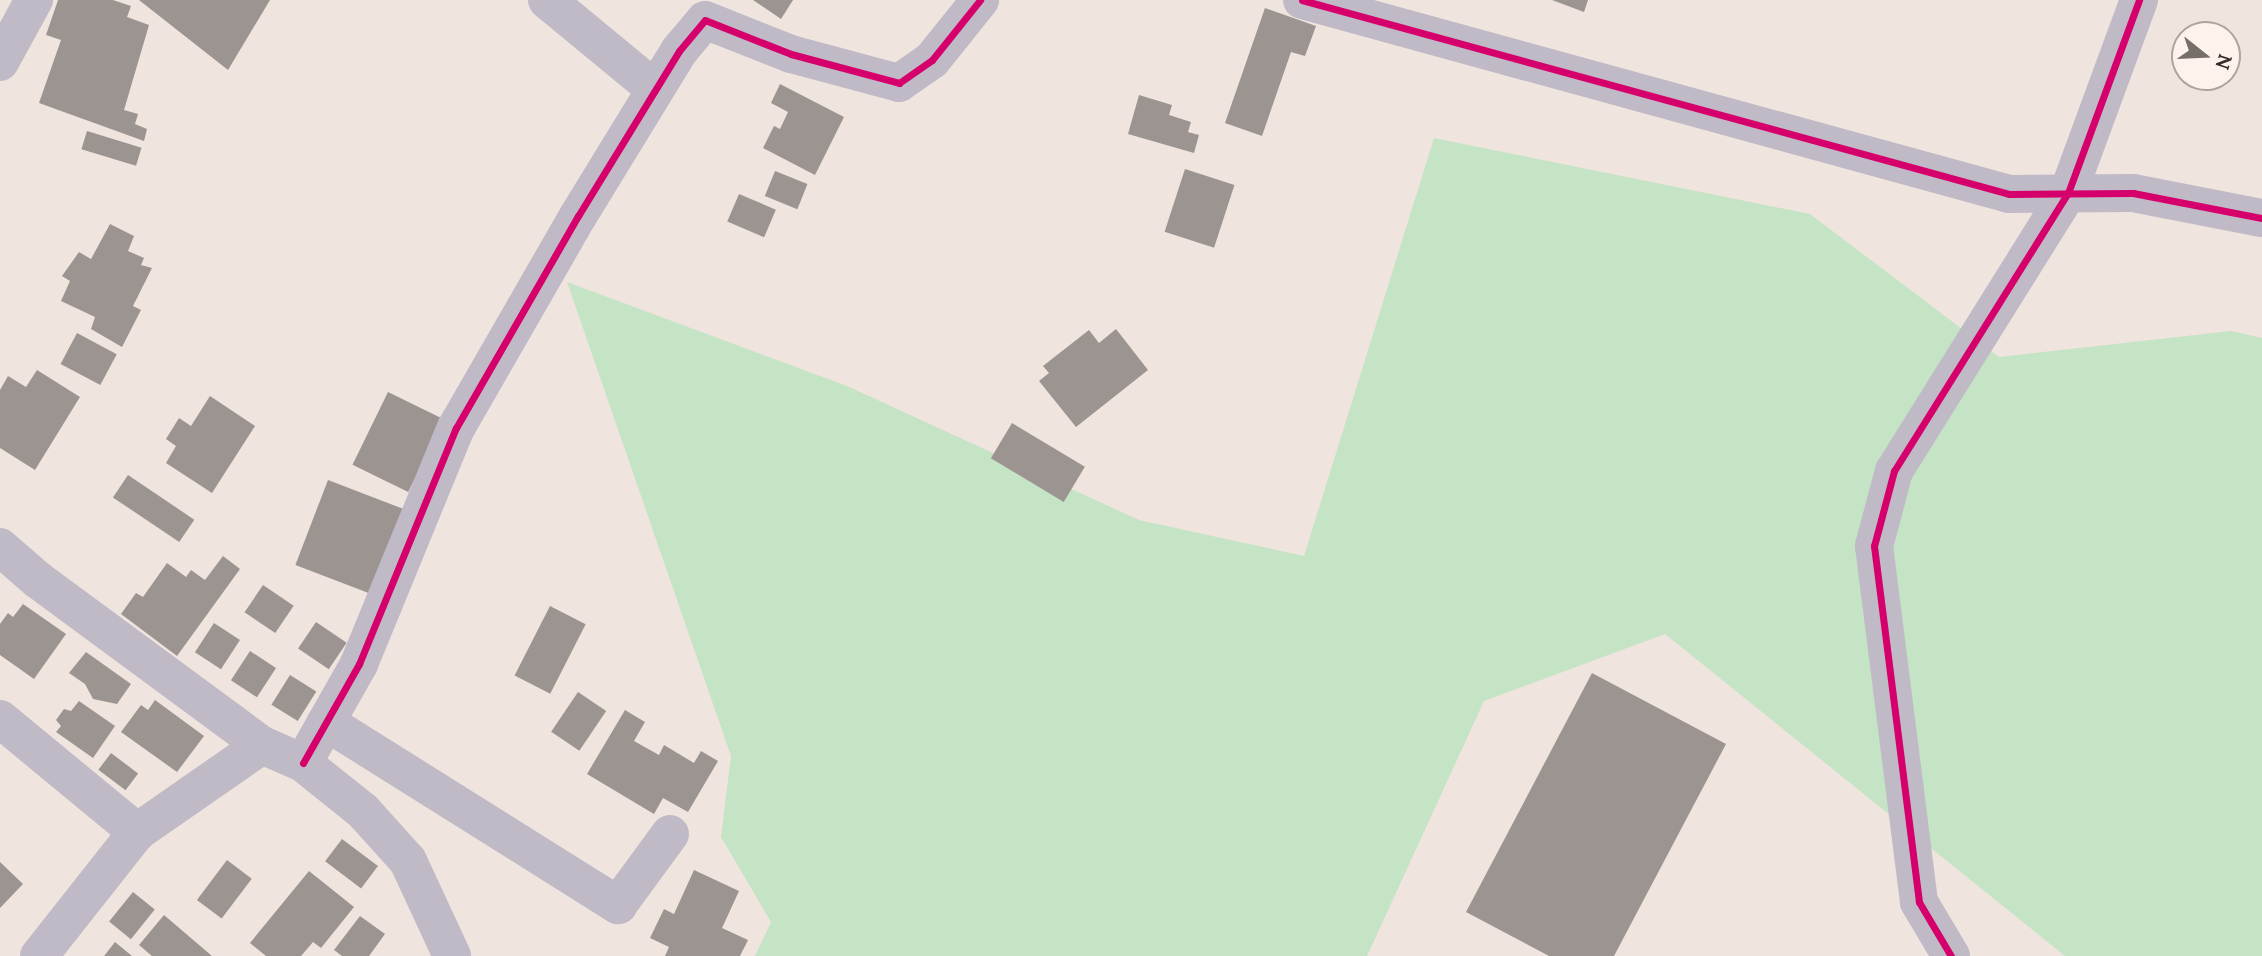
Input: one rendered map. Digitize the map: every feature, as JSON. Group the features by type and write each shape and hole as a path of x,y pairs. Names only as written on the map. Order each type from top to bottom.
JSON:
{"street":[{"path":"2,56 34,0"},
{"path":"548,0 654,89"},
{"path":"303,763 359,664 456,428 654,89 705,20 792,54 899,83 932,60 979,0"},
{"path":"1302,0 2010,194 2133,193 2262,218"},
{"path":"1951,956 1919,902 1874,546 1894,471 2068,193 2139,0"},
{"path":"0,547 38,580 262,745 303,763 363,811 408,861 452,956"},
{"path":"0,719 137,832"},
{"path":"326,722 618,905 670,834"},
{"path":"39,956 137,832 262,745"}],"green space":[{"path":"1434,138 1810,214 1999,357 2231,331 2262,338 2262,956 2065,956 1665,634 1484,701 1367,956 755,956 771,922 721,837 731,756 567,282 847,386 1139,520 1304,556"}],"building":[{"path":"58,0 113,0 131,6 127,17 149,25 124,110 138,114 135,124 147,129 144,141 39,103 61,40 46,35"},
{"path":"139,0 270,0 228,70"},
{"path":"753,0 793,0 781,19"},
{"path":"1552,0 1588,0 1584,12"},
{"path":"1265,8 1316,26 1305,56 1291,52 1262,136 1225,123"},
{"path":"780,84 844,117 815,175 763,148 774,126 780,129 788,112 771,103"},
{"path":"1139,95 1172,105 1169,115 1191,122 1188,132 1199,135 1194,153 1128,134"},
{"path":"87,131 142,148 136,166 81,149"},
{"path":"1185,169 1234,185 1214,248 1165,232"},
{"path":"775,171 807,184 797,209 765,196"},
{"path":"739,194 776,210 764,237 727,222"},
{"path":"110,224 134,236 128,251 144,258 141,265 152,268 133,306 141,310 122,347 91,329 95,317 61,301 70,281 62,276 79,252 91,259"},
{"path":"1116,329 1148,370 1076,427 1039,381 1049,373 1043,366 1089,330 1099,343"},
{"path":"77,333 117,354 100,385 61,364"},
{"path":"37,370 80,397 35,470 0,448 0,390 8,376 26,387"},
{"path":"388,392 444,419 408,492 352,465"},
{"path":"210,396 255,426 212,493 166,463 176,446 166,439 179,418 191,426"},
{"path":"1012,423 1085,467 1064,502 991,458"},
{"path":"128,475 194,520 179,542 113,497"},
{"path":"328,480 406,510 374,595 295,565"},
{"path":"223,556 240,569 177,656 121,614 136,593 143,597 167,563 186,577 191,570 205,580"},
{"path":"263,585 294,606 275,633 245,612"},
{"path":"23,604 66,634 34,679 0,655 0,624 8,613 13,617"},
{"path":"550,606 586,624 550,694 515,675"},
{"path":"316,622 347,643 329,669 298,649"},
{"path":"214,623 240,640 221,669 195,652"},
{"path":"250,651 276,668 257,697 231,680"},
{"path":"86,652 131,684 117,704 93,699 85,684 69,673"},
{"path":"1592,673 1726,744 1614,956 1549,956 1466,912"},
{"path":"290,675 316,691 298,721 271,705"},
{"path":"578,692 606,711 579,751 551,732"},
{"path":"155,700 204,736 177,772 121,732 141,705 148,710"},
{"path":"79,701 115,726 93,758 56,732 61,726 56,720 64,709 71,711"},
{"path":"625,710 645,722 634,741 659,755 664,745 694,763 701,751 718,761 688,812 663,798 654,814 587,774"},
{"path":"111,753 138,773 126,790 98,770"},
{"path":"342,839 378,866 361,888 325,861"},
{"path":"227,860 252,879 222,919 197,900"},
{"path":"0,862 23,884 0,908"},
{"path":"694,870 739,891 722,928 748,940 740,956 665,956 669,947 650,938 664,909 674,914"},
{"path":"309,871 354,907 321,948 313,942 301,956 266,956 250,943"},
{"path":"133,892 155,910 131,939 109,922"},
{"path":"164,915 212,956 152,956 139,945"},
{"path":"360,916 385,934 369,956 342,956 334,950"},
{"path":"115,942 132,956 104,956"}],"cycle path":[{"path":"303,763 359,664 456,428 578,216 679,51 705,20 791,54 899,83 932,60 980,0"},
{"path":"1302,0 2009,194 2133,193 2262,218"},
{"path":"1951,956 1919,902 1874,546 1894,471 2068,193 2139,0"}]}
